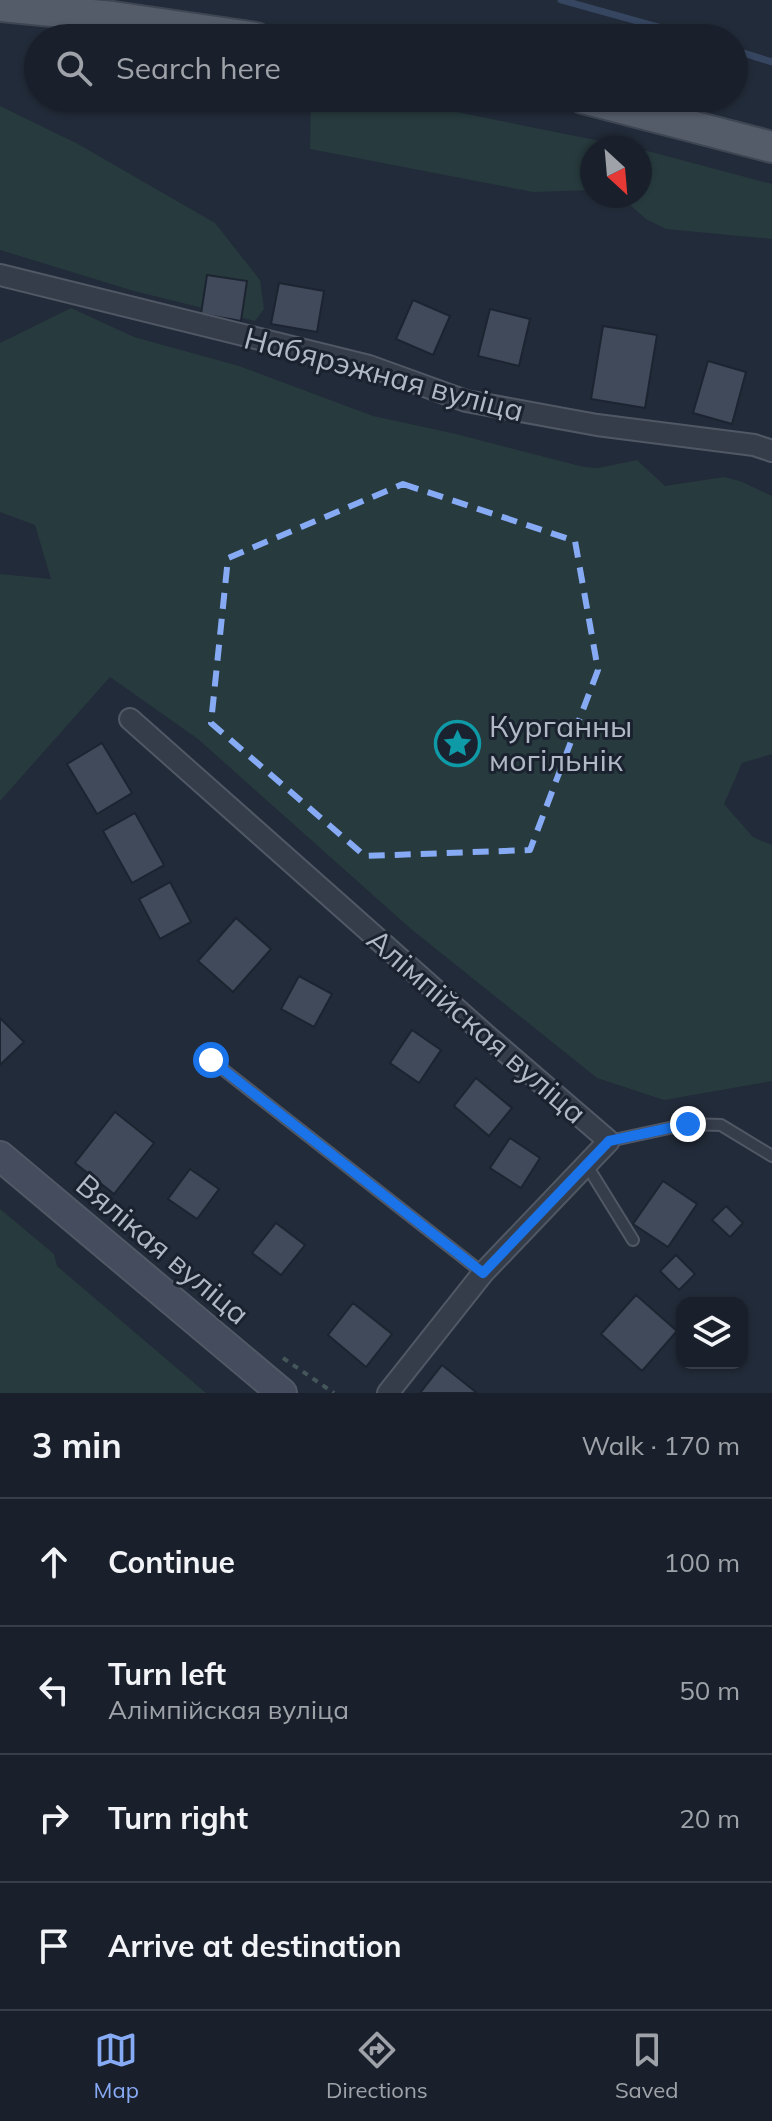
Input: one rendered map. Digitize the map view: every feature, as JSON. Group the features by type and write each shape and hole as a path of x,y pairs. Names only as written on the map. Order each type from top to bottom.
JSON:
{"main road":[{"path":"0,6 161,24"},
{"path":"637,112 772,147"},
{"name":"Вялікая вуліца","path":"0,1156 282,1393"}],"street":[{"name":"Набярэжная вуліца","path":"0,275 369,366 466,401 597,425 754,445 772,451"},
{"name":"Алімпійская вуліца","path":"130,719 609,1141 483,1273 388,1393"}],"lane":[{"path":"211,1060 483,1273"},
{"path":"609,1141 688,1124 721,1125 772,1156"},
{"path":"586,1164 633,1240"}],"highlighted area":[{"path":"403,484 575,541 598,670 530,850 365,856 211,723 228,558"}],"shaded area":[{"path":"0,106 78,144 215,223 260,280 264,309 255,321 134,291 0,250"},
{"path":"311,112 456,112 580,137 580,190 533,192 310,149"},
{"path":"652,152 772,184 772,239 666,229 646,219 634,208 652,208"},
{"path":"71,308 134,337 239,366 373,416 584,467 598,468 637,460 665,486 724,477 772,496 772,754 742,763 724,804 753,837 772,845 772,1081 664,1100 597,1078 411,929 198,739 110,677 0,801 0,574 51,579 35,525 0,512 0,343"},
{"path":"0,1209 54,1254 57,1266 206,1393 0,1393"}],"building":[{"path":"207,275 247,281 241,321 201,314"},
{"path":"279,283 324,291 317,332 271,324"},
{"path":"413,300 450,316 433,355 396,339"},
{"path":"490,309 530,319 519,366 478,356"},
{"path":"603,326 657,335 645,408 591,399"},
{"path":"708,361 746,372 732,424 693,413"},
{"path":"102,743 132,793 97,814 67,764"},
{"path":"135,813 164,865 132,883 103,831"},
{"path":"170,882 191,922 160,939 139,899"},
{"path":"236,918 271,949 233,992 198,961"},
{"path":"299,976 332,994 314,1027 281,1009"},
{"path":"0,1018 24,1042 0,1065"},
{"path":"412,1030 441,1050 419,1083 390,1063"},
{"path":"476,1078 512,1108 489,1136 454,1106"},
{"path":"115,1112 154,1143 114,1194 75,1163"},
{"path":"510,1138 540,1158 521,1188 490,1168"},
{"path":"190,1169 219,1189 197,1219 168,1199"},
{"path":"663,1181 697,1204 668,1247 633,1224"},
{"path":"726,1206 743,1223 730,1237 712,1220"},
{"path":"276,1223 305,1245 281,1275 252,1253"},
{"path":"676,1255 695,1274 679,1290 660,1271"},
{"path":"636,1295 676,1330 642,1371 601,1334"},
{"path":"353,1303 392,1334 366,1367 328,1335"},
{"path":"442,1365 477,1393 420,1393"}],"waterway":[{"path":"561,0 648,24"},
{"path":"748,54 772,62"}],"place":[{"name":"Курганны могільнік","path":"458,743"}],"route":[{"path":"211,1060 483,1273 609,1141 688,1124"}]}
